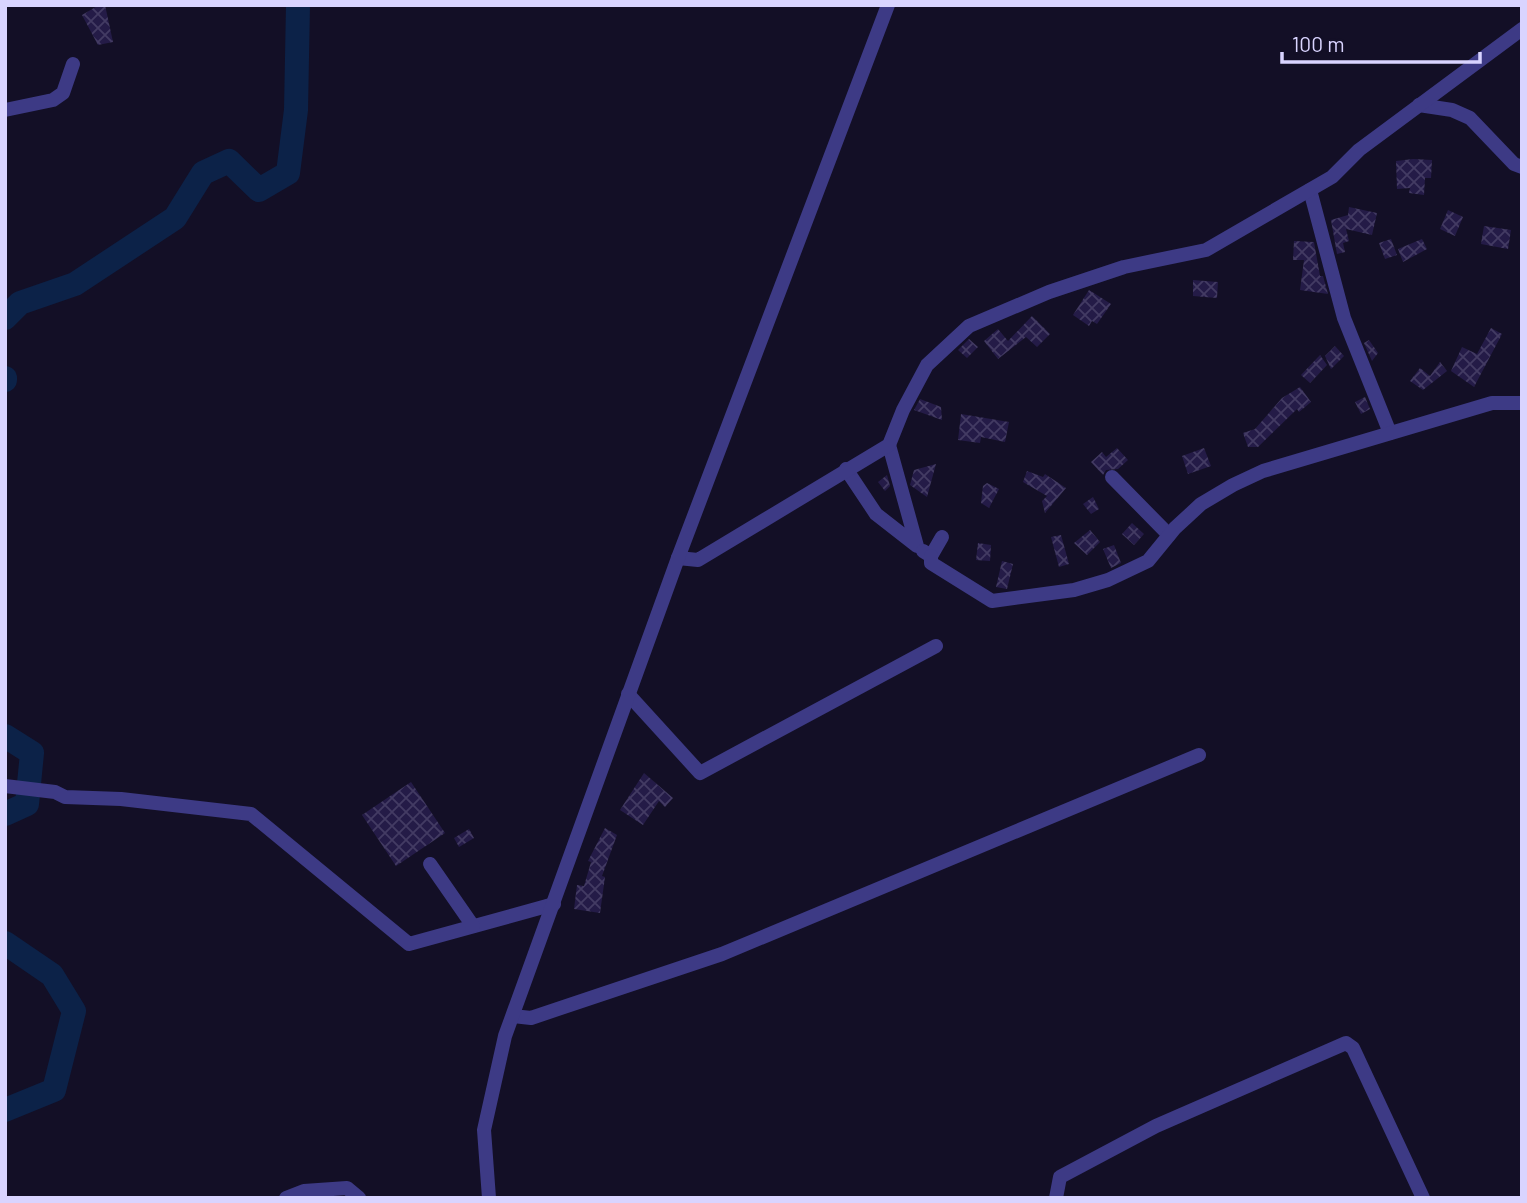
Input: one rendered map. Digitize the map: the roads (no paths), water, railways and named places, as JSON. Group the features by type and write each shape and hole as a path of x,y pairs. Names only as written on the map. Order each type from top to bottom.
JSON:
{"street":[{"path":"489,1198 484,1130 513,1016 678,558 888,5"},
{"path":"916,546 889,445 903,410 927,365 969,326 1049,292 1124,267 1206,250 1332,177 1359,150 1522,29"},
{"path":"5,110 53,100 63,93 73,64"},
{"path":"1419,105 1433,110 1452,110 1470,118 1514,164 1522,167"},
{"path":"1310,190 1344,317 1390,433"},
{"path":"942,537 931,556 932,563 992,601 1074,590 1108,580 1148,561 1169,535 1201,504 1263,471 1492,403 1522,403"},
{"path":"678,558 698,560 889,445"},
{"path":"846,469 877,514 931,556"},
{"path":"1112,477 1169,535"},
{"path":"628,694 700,773 936,646"},
{"path":"513,1016 531,1018 722,954 1199,755"},
{"path":"11,786 55,792 65,797 121,799 251,814 409,944 554,904"},
{"path":"430,864 473,926"},
{"path":"1056,1198 1060,1177 1156,1126 1346,1043 1353,1048 1423,1198"},
{"path":"286,1198 304,1191 347,1188 359,1198"}],"waterway":[{"path":"5,318 20,303 75,284 175,218 203,173 229,161 259,190 288,173 296,110 298,5"},
{"path":"5,736 32,753 27,804 5,814"},
{"path":"5,943 52,975 74,1011 54,1090 5,1110"}]}
